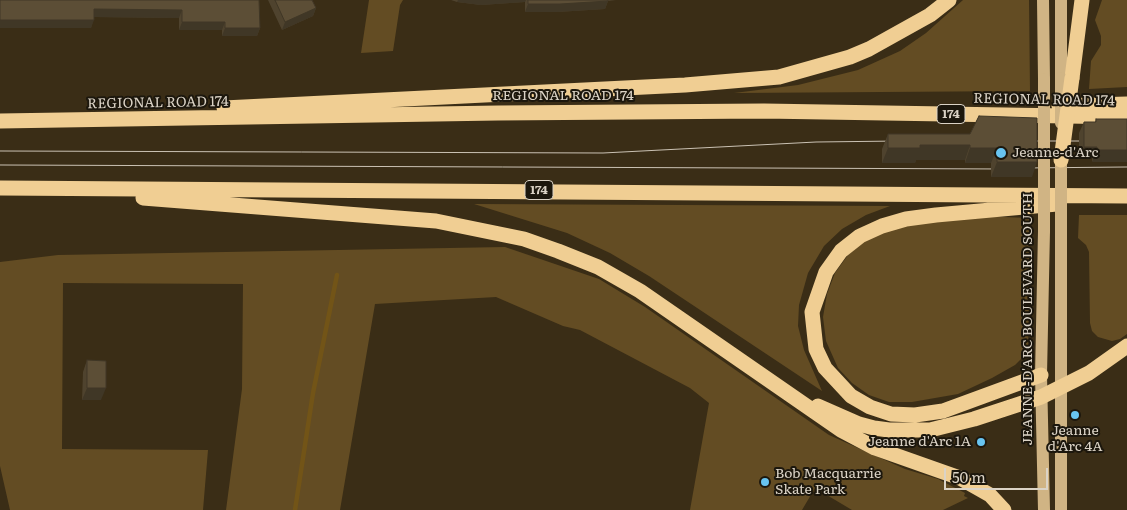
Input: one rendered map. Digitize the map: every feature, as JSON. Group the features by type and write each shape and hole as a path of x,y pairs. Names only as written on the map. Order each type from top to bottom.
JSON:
{"highway":[{"path":"0,120 685,85 779,77 850,57 869,49 924,19 949,0"},
{"path":"1061,160 1066,78 1082,0"},
{"path":"850,112 1127,104"},
{"name":"REGIONAL ROAD 174","path":"0,120 498,112 850,112 1127,117"},
{"name":"174","path":"0,188 577,190 1127,196"},
{"path":"24,188 436,221 524,239 598,267 640,291 842,430 875,448 945,472 972,484 990,495 1004,510"},
{"path":"1041,375 943,411 891,414 870,408 851,396 835,382 825,368 816,349 812,312 826,272 841,251 860,236 882,226 906,219 1053,204 1127,203"},
{"path":"787,393 859,424 889,430 930,430 974,419 1041,397 1089,373 1127,346"}],"main road":[{"name":"JEANNE-D'ARC BOULEVARD SOUTH","path":"1043,0 1044,231 1041,397 1044,510"},
{"path":"1061,0 1066,78"},
{"path":"1061,160 1061,510"}],"shaded area":[{"path":"369,0 403,0 400,5 393,51 361,53"},
{"path":"963,0 1029,0 1030,91 734,93 798,85 858,70 900,51 926,33"},
{"path":"1102,0 1127,0 1127,87 1089,89 1091,61 1101,45 1101,36 1095,20"},
{"path":"474,204 890,206 866,215 842,229 824,246 808,273 799,305 798,326 804,350 822,391 649,276 610,253 567,233"},
{"path":"1079,215 1127,215 1127,334 1120,339 1112,341 1098,337 1092,331 1090,323 1089,252 1086,245 1078,238"},
{"path":"977,216 1030,218 1028,346 1021,359 1015,365 992,378 958,394 912,402 889,402 869,395 852,383 838,368 826,341 823,317 827,294 835,273 848,255 866,240 890,227"},
{"path":"505,247 599,279 645,307 829,435 905,469 938,479 965,493 964,496 968,498 943,510 852,510 815,488 802,510 690,510 709,403 690,388 580,330 563,326 496,297 375,304 340,510 226,510 242,389 243,284 63,283 62,449 208,450 203,510 10,510 0,466 0,262 58,255"}],"building":[{"path":"0,0 259,0 260,28 225,28 225,22 182,22 182,10 94,9 94,20 0,20"},
{"path":"275,0 312,0 316,8 285,22"},
{"path":"528,0 608,0 608,1 528,4"},
{"path":"979,116 1037,118 1037,162 997,162 997,148 970,148 970,145 920,145 920,148 888,148 888,134 970,134"},
{"path":"1096,119 1127,119 1127,150 1097,150 1097,147 1084,147 1084,122 1096,122"},
{"path":"87,360 106,361 106,388 87,388"}],"waterway":[{"path":"295,510 313,393 337,275"}],"tram line":[{"path":"0,151 603,153 816,142 900,141"},
{"path":"1022,141 1092,141"},
{"path":"0,165 1005,169"},
{"path":"1022,168 1127,167"}],"place":[{"name":"Jeanne-d'Arc","path":"1001,153"},
{"name":"Jeanne d'Arc 4A","path":"1075,415"},
{"name":"Jeanne d'Arc 1A","path":"981,442"},
{"name":"Bob Macquarrie Skate Park","path":"765,482"}]}
